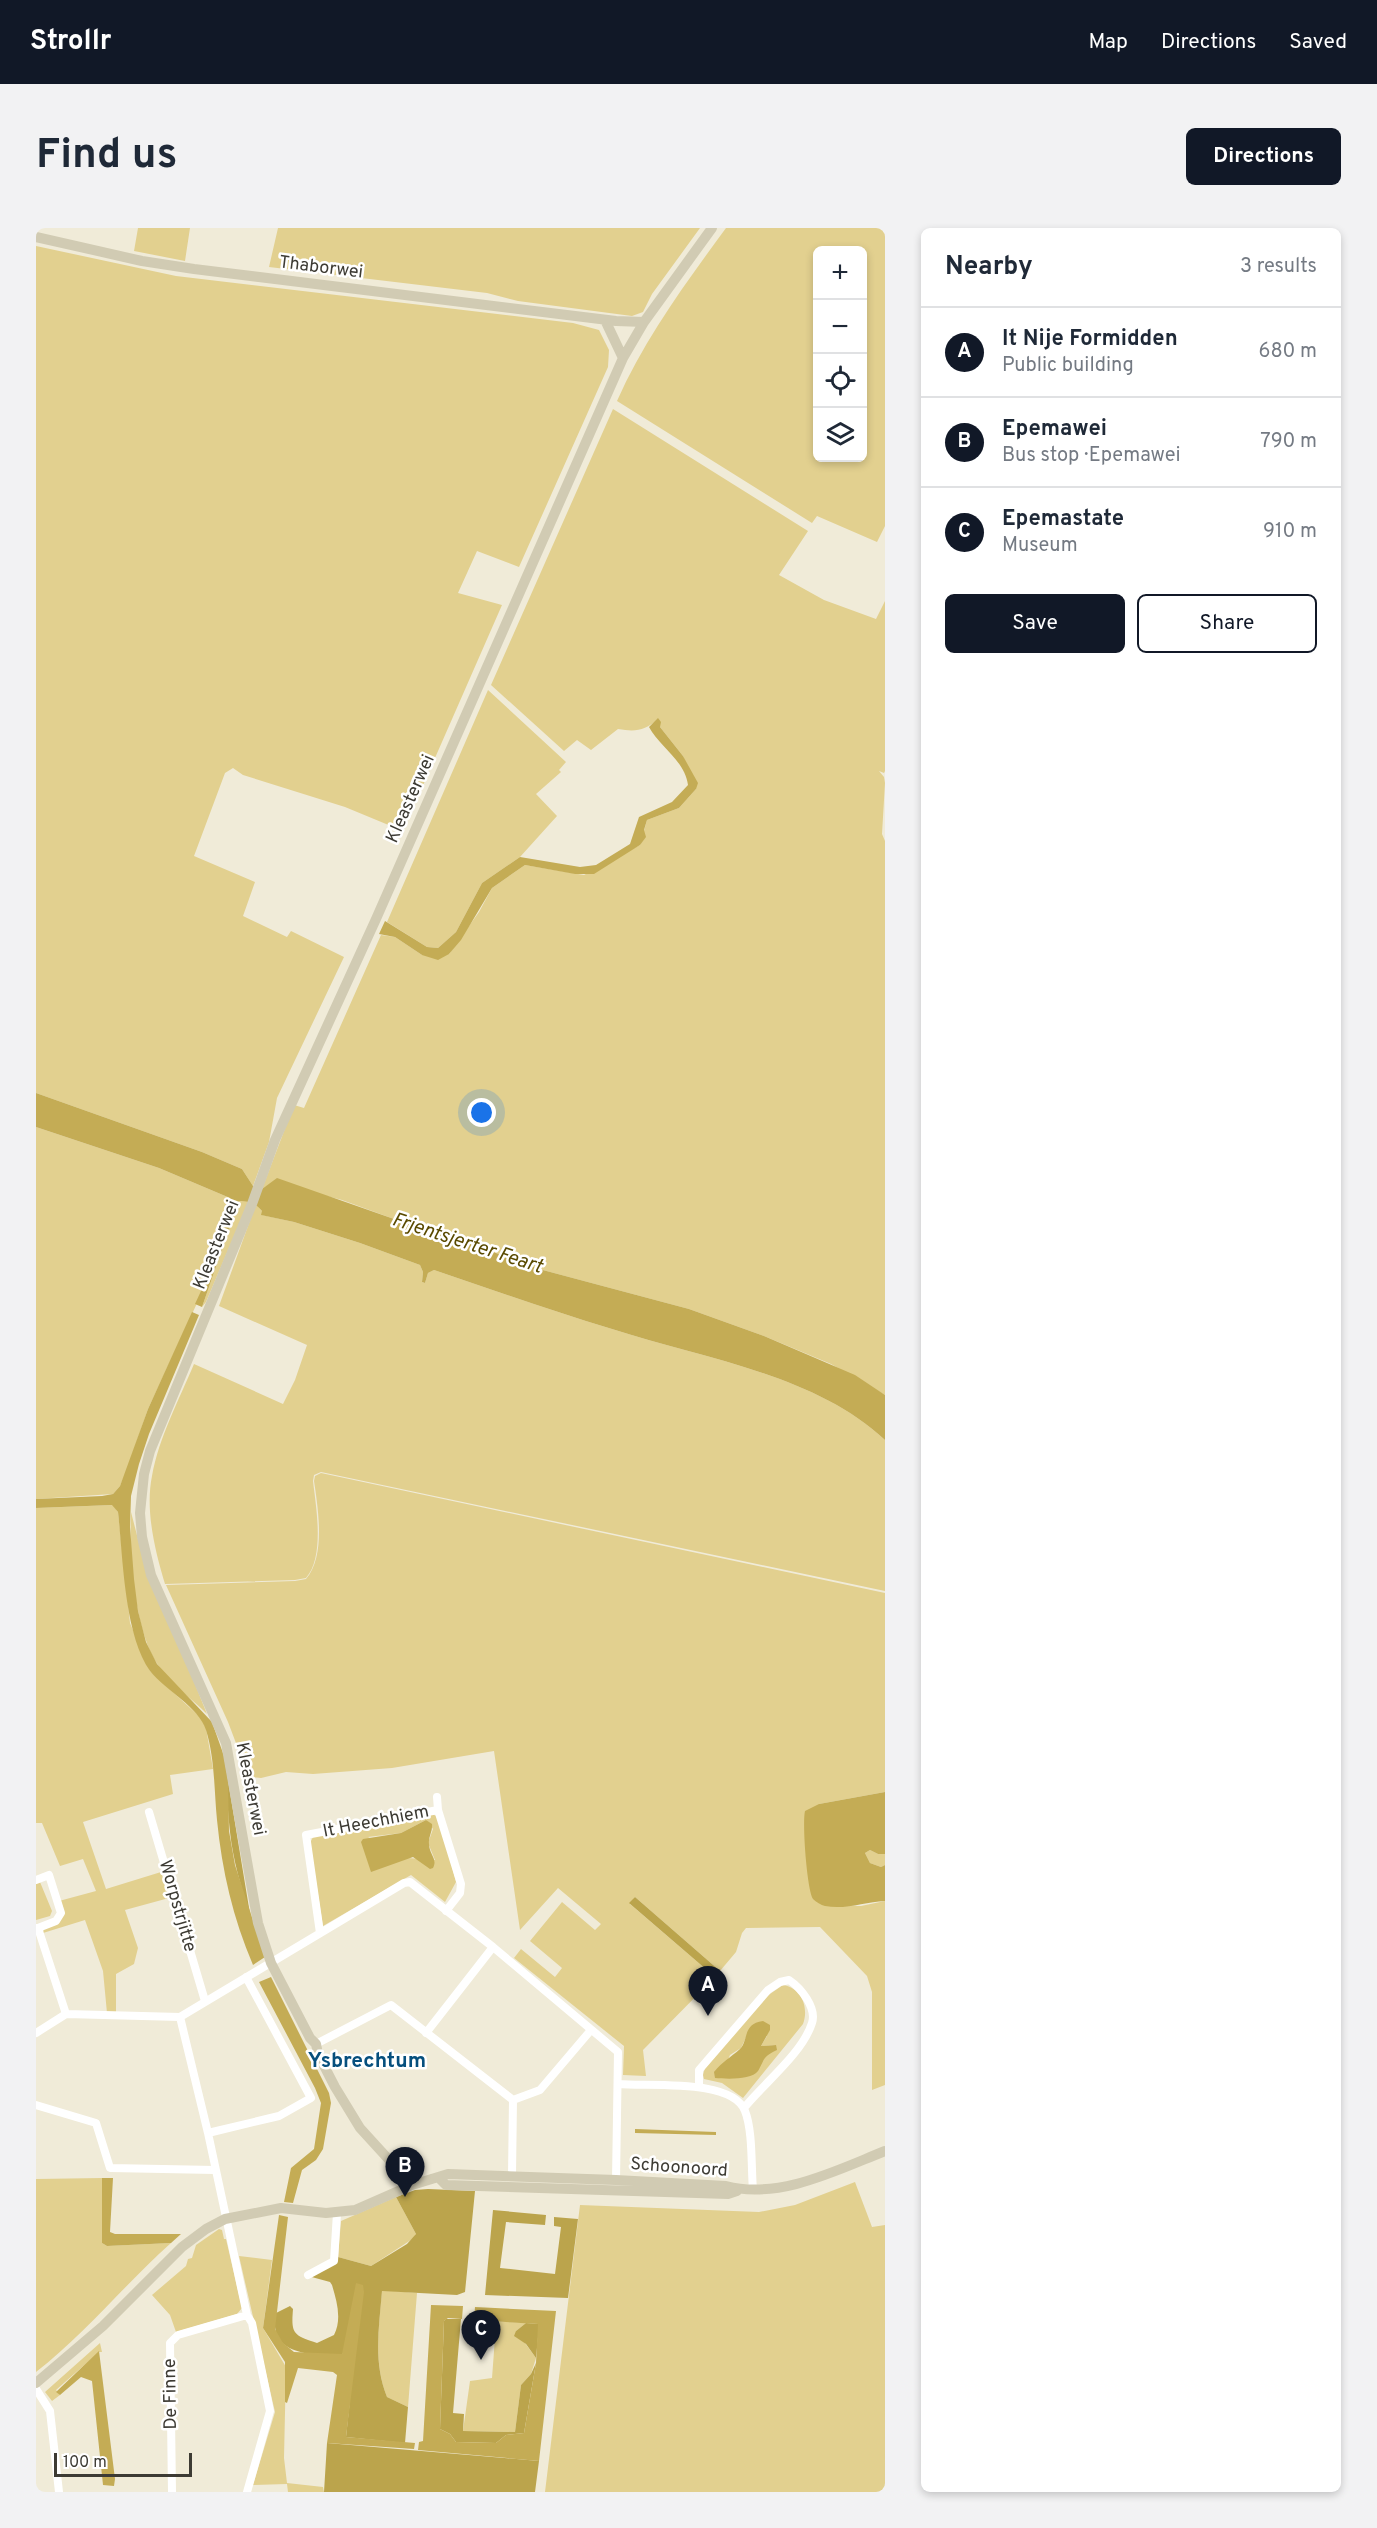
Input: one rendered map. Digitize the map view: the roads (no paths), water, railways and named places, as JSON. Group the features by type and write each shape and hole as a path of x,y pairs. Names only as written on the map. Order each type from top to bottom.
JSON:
{"street":[{"name":"Kleasterwei","path":"412,2185 360,2128 335,2087 318,2054 316,2044 310,2038 271,1963 258,1923 226,1743 151,1575 142,1537 140,1513 144,1474 150,1451 252,1204 284,1118 376,919 623,358 644,322 712,228"},
{"name":"Thaborwei","path":"36,237 142,261 194,269 605,320 644,322"},
{"path":"605,320 623,358"},
{"name":"It Heechhiem","path":"437,1797 438,1810 461,1884 460,1893 446,1911"},
{"name":"It Heechhiem","path":"320,1933 306,1835 438,1810"},
{"name":"Worpstrjitte","path":"149,1812 205,2001"},
{"path":"36,1880 49,1875 61,1913 56,1921 37,1928 66,2014"},
{"path":"36,2033 66,2014 180,2017 404,1883 416,1885 618,2052 616,2185"},
{"path":"426,2034 493,1947"},
{"path":"208,2133 279,2116 311,2098 246,1977"},
{"path":"699,2087 699,2070 768,1990 780,1982 789,1980 797,1985 804,1994 813,2014 812,2024 800,2046 744,2108"},
{"path":"316,2044 391,2005 513,2100"},
{"path":"180,2017 247,2314 252,2323 270,2411 247,2492"},
{"path":"513,2100 540,2090 591,2030"},
{"path":"618,2084 699,2087 722,2091 744,2108 748,2119 753,2190"},
{"path":"512,2175 513,2100"},
{"path":"36,2105 96,2123 110,2168 215,2170"},
{"name":"Schoonoord","path":"616,2185 728,2194 740,2190 790,2185 827,2174 885,2151"},
{"path":"36,2383 103,2326 182,2247 206,2229 225,2219 281,2208 337,2213 355,2210 412,2185 448,2174 512,2175 616,2185"},
{"path":"439,2178 446,2185 616,2185"},
{"path":"308,2275 334,2261 337,2213"},
{"name":"De Finne","path":"172,2492 170,2343 178,2335 247,2314"},
{"path":"36,2389 50,2411 59,2492"}],"water":[{"path":"658,718 661,722 660,727 683,756 698,783 696,789 679,808 647,820 644,830 646,837 640,845 594,874 575,874 525,865 492,888 461,940 449,954 438,960 422,955 395,937 379,934 385,921 427,947 438,948 456,932 482,883 520,857 580,867 596,865 630,844 639,817 672,802 688,785 686,776 677,761 649,727"},
{"name":"Frjentsjerter Feart","path":"36,1093 202,1152 242,1169 253,1186 262,1189 277,1178 394,1219 410,1221 539,1269 689,1309 764,1336 855,1375 885,1395 885,1440 857,1417 791,1384 719,1359 590,1322 434,1270 428,1273 425,1283 422,1282 423,1272 420,1265 294,1222 261,1215 262,1211 259,1208 246,1201 239,1201 202,1307 195,1304 219,1252 231,1204 230,1198 159,1168 36,1127"},
{"path":"192,1312 199,1315 149,1434 131,1496 130,1527 134,1579 138,1611 146,1642 157,1664 212,1722 224,1756 228,1783 229,1831 235,1865 265,1957 253,1965 234,1912 225,1876 217,1820 213,1763 206,1730 189,1706 156,1678 141,1655 126,1594 118,1512 112,1505 36,1508 36,1499 102,1496 113,1494 120,1486 148,1409"},
{"path":"885,1792 885,1854 878,1854 870,1850 865,1853 870,1863 881,1867 885,1865 885,1901 840,1907 825,1906 819,1903 813,1899 807,1870 805,1811 819,1804"},
{"path":"426,1820 432,1824 429,1848 434,1862 433,1868 430,1869 413,1857 371,1872 361,1842 363,1839 401,1833"},
{"path":"271,1977 329,2093 331,2103 323,2149 316,2160 302,2170 293,2203 284,2202 291,2168 314,2149 321,2103 259,1982"},
{"path":"763,2021 770,2025 770,2030 761,2046 776,2045 777,2050 766,2057 755,2074 739,2078 715,2078 714,2072 740,2049 752,2025"},
{"path":"635,2129 716,2132 716,2135 635,2133"},
{"path":"102,2178 113,2178 110,2232 115,2234 181,2234 171,2243 107,2246 102,2243"},
{"path":"279,2215 288,2217 275,2329 283,2343 294,2352 342,2354 356,2283 363,2285 346,2437 415,2443 414,2449 327,2443 337,2375 333,2372 298,2368 287,2403 285,2402 285,2362 263,2328"},
{"path":"431,2305 463,2306 462,2319 448,2318 444,2321 440,2429 450,2434 456,2442 496,2443 506,2435 524,2433 536,2363 538,2324 474,2320 475,2307 556,2311 539,2461 418,2450 419,2442 423,2441"},
{"path":"99,2351 114,2486 103,2485 92,2381 81,2377 60,2395 56,2392"}],"place":[{"name":"It Nije Formidden","path":"708,2016"},
{"name":"Epemawei","path":"405,2197"},
{"name":"Epemastate","path":"481,2360"}],"district":[{"name":"Ysbrechtum","path":"367,2061"}]}
